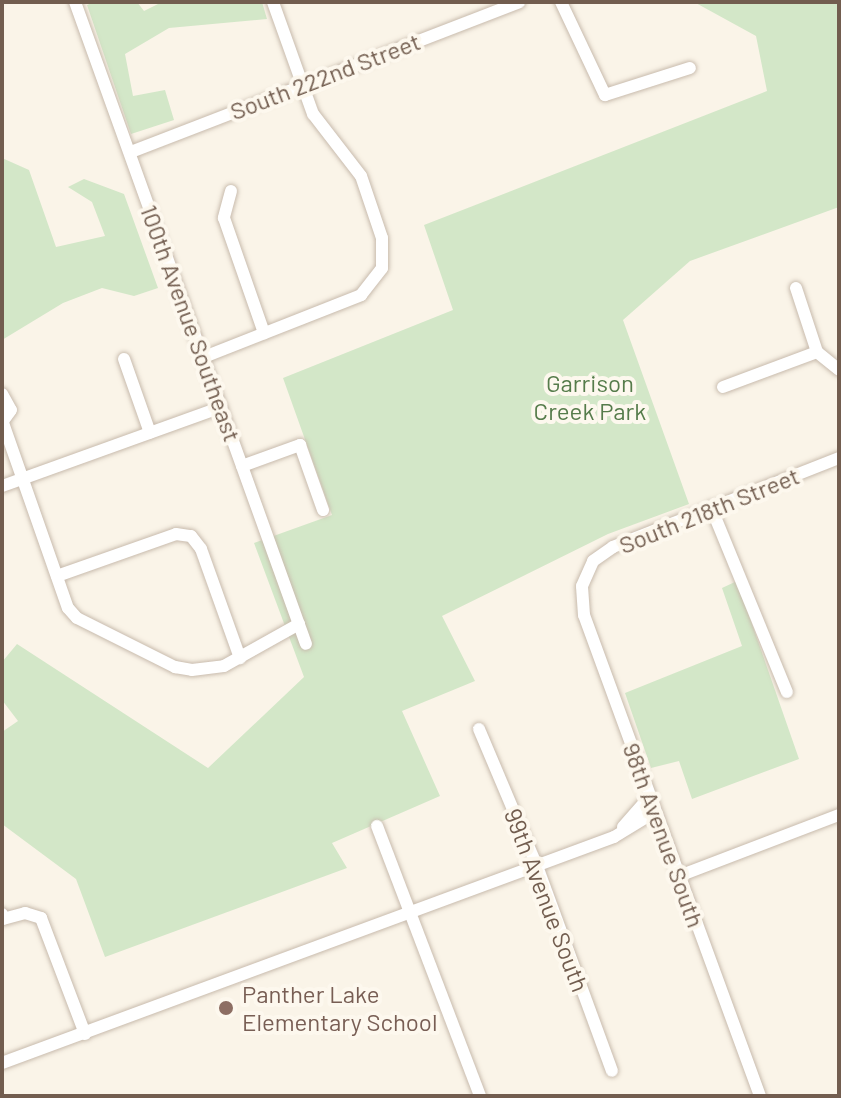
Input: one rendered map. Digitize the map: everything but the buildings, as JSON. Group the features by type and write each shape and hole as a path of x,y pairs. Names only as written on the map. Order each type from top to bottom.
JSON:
{"street":[{"name":"100th Avenue Southeast","path":"75,2 306,644"},
{"path":"204,357 361,295 382,268 382,238 357,168 317,119 301,85 273,2"},
{"name":"South 222nd Street","path":"131,152 519,2"},
{"path":"561,2 605,95 690,68"},
{"path":"231,191 224,218 264,333"},
{"path":"796,288 817,352 839,370"},
{"path":"723,387 817,352"},
{"path":"124,359 150,433"},
{"path":"2,394 11,410 2,421 57,576 77,618 182,669 212,669 240,658 299,624"},
{"path":"2,486 221,407"},
{"path":"242,466 300,445 323,510"},
{"name":"South 218th Street","path":"586,572 604,552 839,458"},
{"path":"711,507 787,692"},
{"path":"57,576 184,534 201,549 240,658"},
{"name":"98th Avenue South","path":"586,572 584,615 760,1096"},
{"name":"99th Avenue South","path":"479,729 537,866 612,1071"},
{"path":"592,845 625,826 650,796"},
{"path":"2,1063 592,845 655,812"},
{"path":"679,876 839,815"},
{"path":"377,826 480,1096"},
{"path":"2,917 25,913 41,918 85,1034"}],"green space":[{"path":"94,2 137,2 144,11 162,2 262,2 267,19 169,28 125,54 133,96 165,90 174,120 131,134 87,5"},
{"name":"Garrison Creek Park","path":"694,2 839,2 839,207 690,261 623,320 689,504 608,534 442,616 475,681 402,711 440,796 332,843 347,868 105,957 76,879 2,824 2,732 18,721 2,700 2,662 17,644 208,768 304,677 254,543 332,515 283,378 453,310 424,225 767,91 756,36"},
{"path":"2,158 29,170 56,247 105,236 92,202 68,187 84,179 124,194 158,288 134,296 102,288 63,303 2,340"},
{"path":"737,581 799,759 692,799 679,761 651,768 625,693 742,646 722,588"}],"place":[{"name":"Panther Lake Elementary School","path":"226,1008"}]}
